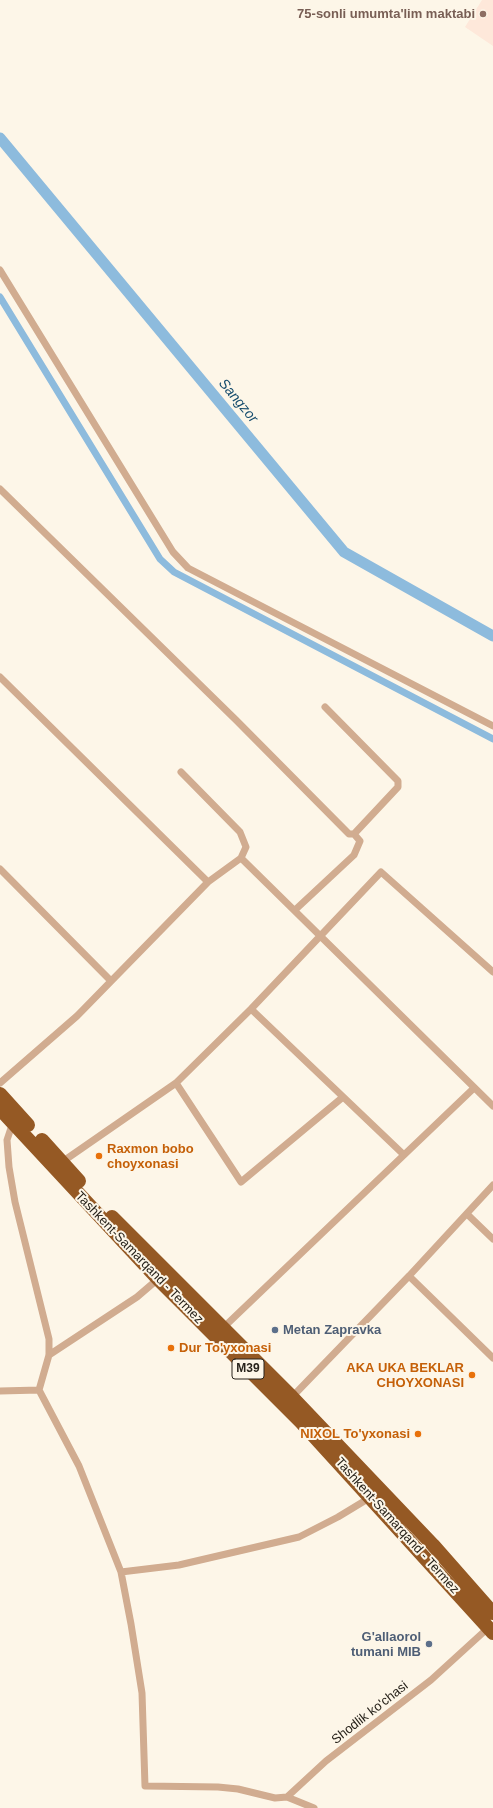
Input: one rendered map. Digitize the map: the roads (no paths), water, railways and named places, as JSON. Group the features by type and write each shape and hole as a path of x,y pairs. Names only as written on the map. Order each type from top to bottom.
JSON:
{"highway":[{"name":"Tashkent-Samarqand - Termez","path":"0,1094 119,1224 224,1327 433,1545 493,1614"},
{"name":"Tashkent-Samarqand - Termez","path":"0,1109 158,1279 302,1422 491,1630"}],"street":[{"path":"0,270 173,552 188,568 493,726"},
{"path":"0,490 236,720 349,834 354,834 360,841 354,855 295,910"},
{"path":"0,677 208,882"},
{"path":"325,707 398,781 398,787 354,834"},
{"path":"0,1083 77,1016 208,882 241,858 246,847 240,832 181,772"},
{"path":"241,858 493,1106"},
{"path":"0,869 111,981"},
{"path":"62,1162 176,1083 251,1009 381,872 493,972"},
{"path":"251,1009 403,1154"},
{"path":"176,1083 241,1182 343,1097"},
{"path":"224,1327 403,1154 474,1088"},
{"path":"13,1122 7,1140 9,1167 15,1202 49,1339 49,1355 39,1390 79,1466 122,1572 132,1624 142,1693 145,1786 218,1787 238,1789 275,1798 287,1797 314,1808"},
{"path":"292,1397 409,1276 493,1185"},
{"path":"467,1214 493,1239"},
{"path":"409,1276 493,1358"},
{"path":"49,1355 137,1297 158,1279"},
{"path":"0,1391 39,1390"},
{"path":"122,1572 180,1565 299,1538 371,1497"},
{"name":"Shodlik ko'chasi","path":"287,1797 326,1761 420,1689 491,1630"}],"waterway":[{"name":"Sangzor","path":"0,138 344,552 493,636"},
{"path":"0,297 160,559 174,572 493,739"}],"place":[{"name":"75-sonli umumta'lim maktabi","path":"483,14"},
{"name":"Raxmon bobo choyxonasi","path":"99,1156"},
{"name":"Metan Zapravka","path":"275,1330"},
{"name":"Dur To'yxonasi","path":"171,1348"},
{"name":"AKA UKA BEKLAR CHOYXONASI","path":"472,1375"},
{"name":"NIXOL To'yxonasi","path":"418,1434"},
{"name":"G'allaorol tumani MIB","path":"429,1644"}]}
